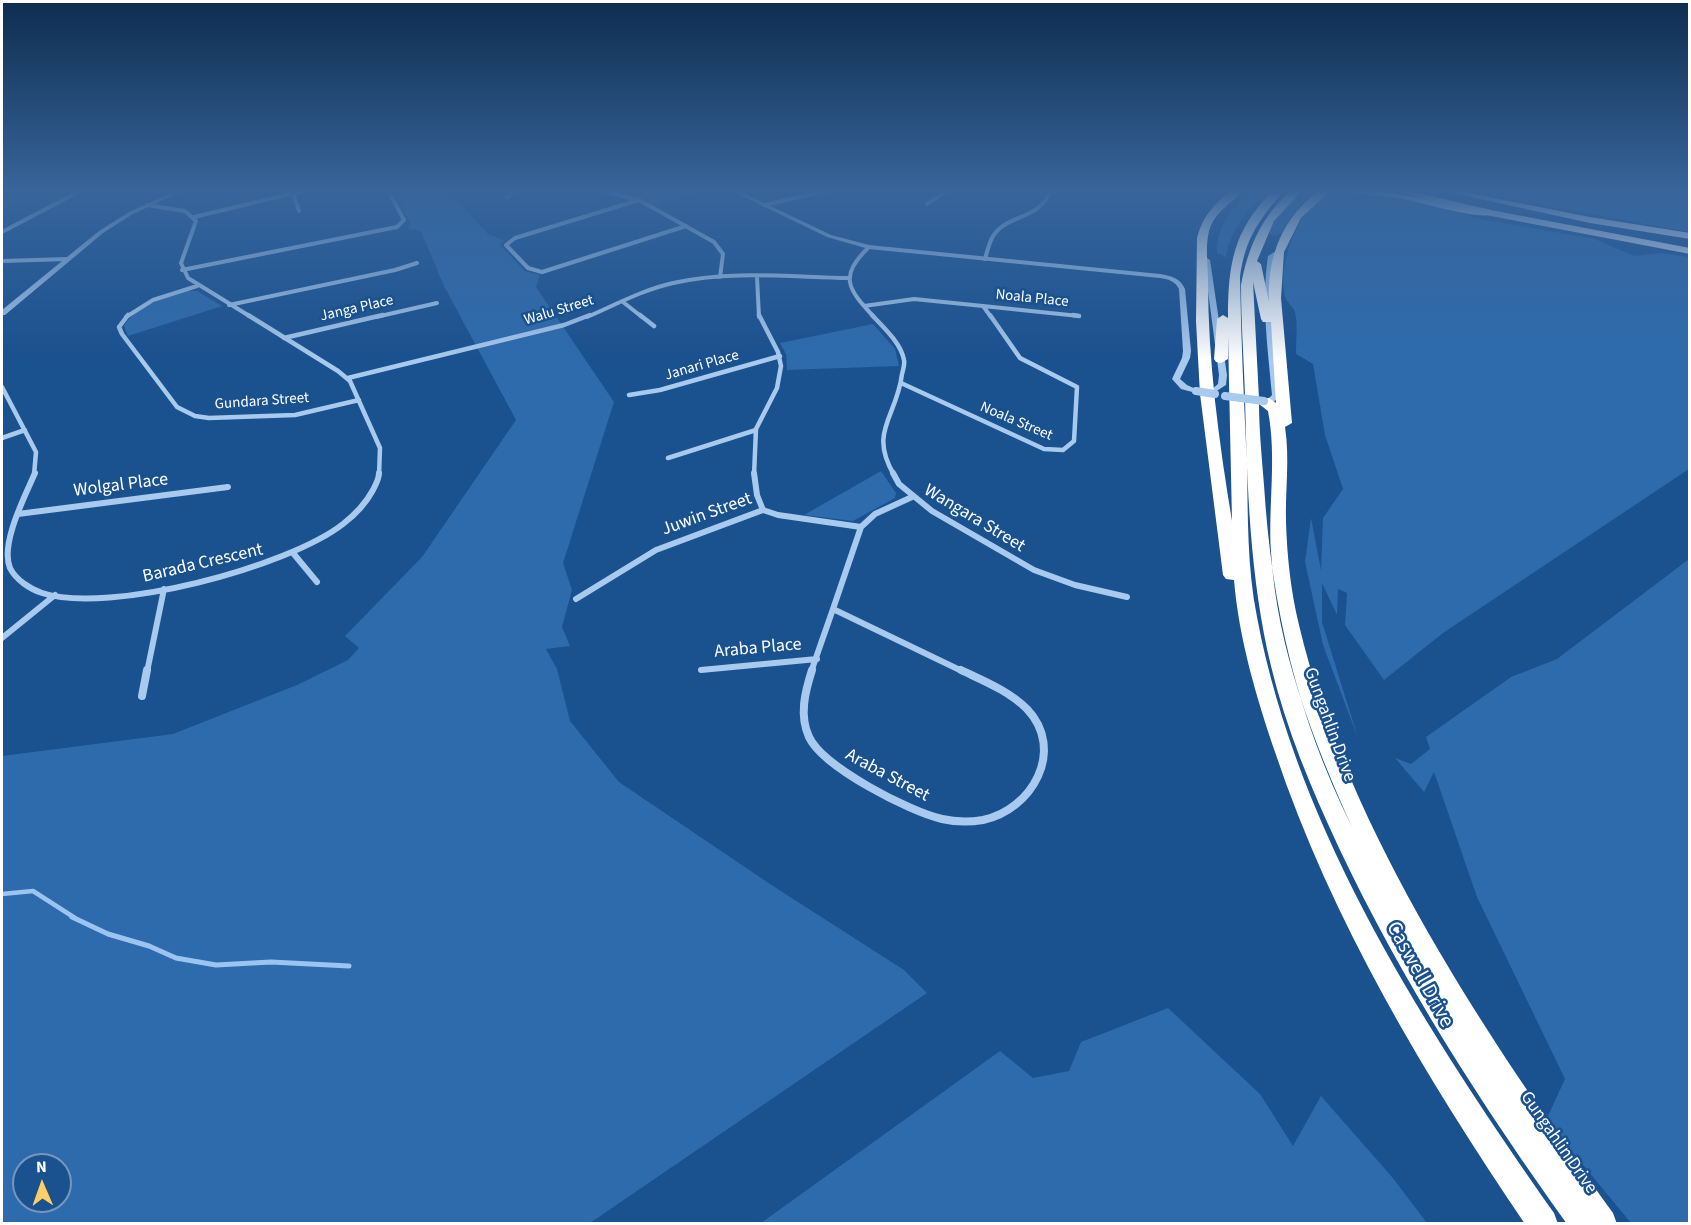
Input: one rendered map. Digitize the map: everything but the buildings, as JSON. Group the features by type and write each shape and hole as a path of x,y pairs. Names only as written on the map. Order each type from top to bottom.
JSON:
{"highway":[{"path":"1202,247 1203,332 1224,521 1240,629 1252,679 1278,737"},
{"path":"1221,359 1224,285 1235,247"},
{"path":"1240,247 1235,265 1234,290 1241,562 1250,635 1278,737"},
{"name":"Gungahlin Drive","path":"1257,247 1253,257 1247,297 1260,543 1275,644 1302,735 1348,844 1414,969 1518,1133 1585,1224"},
{"path":"1278,523 1287,446 1275,298 1278,252 1281,247"},
{"path":"1253,257 1271,345"},
{"path":"1264,401 1275,409 1281,444 1279,554 1290,624 1311,704 1346,792 1404,911 1443,982 1549,1149 1602,1224"},
{"name":"Caswell Drive","path":"1278,737 1309,817 1376,956 1473,1120 1543,1224"}],"main road":[{"path":"1669,247 1689,251"}],"street":[{"path":"2,313 82,247"},
{"path":"187,247 183,257 182,270 197,286 348,378"},
{"path":"182,270 296,247"},
{"path":"508,247 528,268 542,272 620,247"},
{"path":"718,247 724,261 720,277"},
{"path":"848,278 855,261 869,247"},
{"path":"871,247 1160,276 1178,281 1182,289 1187,351 1176,379 1182,385 1195,391 1215,392 1225,396 1264,401 1270,401 1276,396 1268,279 1271,256 1278,252"},
{"path":"986,259 989,247"},
{"path":"1203,247 1223,383 1215,392"},
{"path":"2,261 68,259"},
{"path":"229,305 395,270 417,263"},
{"name":"Walu Street","path":"348,378 564,325 670,283 720,277 848,278"},
{"path":"757,277 757,308 760,319 780,356 781,372 779,383 756,430 756,499 763,510"},
{"name":"Wangara Street","path":"848,278 852,292 899,346 904,360 901,383 885,425 883,451 890,471 912,497 1009,558 1034,570 1075,585 1127,597"},
{"name":"Gundara Street","path":"197,286 140,307 122,321 119,330 177,407 185,413 209,418 295,415 359,400"},
{"path":"864,306 908,299 983,306"},
{"path":"622,302 654,326"},
{"name":"Janga Place","path":"283,338 437,303"},
{"name":"Noala Place","path":"983,306 1079,316"},
{"name":"Noala Street","path":"901,383 1044,449 1056,451 1069,447 1074,441 1077,387 1020,358 983,306"},
{"name":"Janari Place","path":"629,395 660,390 780,356"},
{"name":"Barada Crescent","path":"2,387 36,452 38,462 10,534 4,556 20,581 35,590 55,595 106,598 164,589 240,572 292,553 335,530 352,516 375,487 381,473 382,460 348,378"},
{"path":"2,438 25,430"},
{"path":"668,458 756,430"},
{"name":"Wolgal Place","path":"18,514 228,487"},
{"path":"861,527 875,514 912,497"},
{"name":"Juwin Street","path":"576,599 666,545 763,510 778,515 861,527"},
{"name":"Araba Street","path":"833,609 1004,691 1025,707 1040,729 1044,745 1045,762 1036,786 1021,801 1002,813 980,820 956,821 932,817 909,807 834,765 813,745 805,729 802,712 805,695 833,609 861,527"},
{"path":"292,553 316,582"},
{"path":"141,696 164,589"},
{"path":"2,638 55,595"},
{"name":"Araba Place","path":"701,669 817,659"}],"shaded area":[{"path":"428,247 502,247 525,271 540,275 536,287 614,402 563,563 572,590 562,627 570,646 546,649 557,669 570,721 619,782 770,884 904,970 927,993 590,1223 2,1223 2,756 173,734 297,685 348,660 359,648 345,636 422,557 516,420 444,286"},
{"path":"1218,247 1228,247 1226,257 1217,253"},
{"path":"1290,247 1614,247 1634,256 1660,253 1689,257 1689,469 1443,633 1384,680 1345,625 1347,593 1338,589 1337,615 1322,583 1322,622 1358,738 1323,645 1305,562 1311,518 1321,570 1323,518 1343,489 1325,435 1313,364 1296,354 1296,317 1286,298 1283,282"},
{"path":"188,291 197,291 222,306 128,336 124,326 136,312 162,299"},
{"path":"873,324 895,349 899,366 787,370 786,354 780,343"},
{"path":"881,471 896,493 895,498 853,521 804,515"},
{"path":"1689,559 1689,1223 1631,1223 1546,1120 1565,1079 1477,897 1434,772 1424,792 1395,758 1411,764 1430,749 1426,737 1511,677 1557,659"},
{"path":"1168,1008 1260,1094 1293,1146 1321,1096 1392,1177 1427,1223 761,1223 1000,1051 1033,1078 1069,1071 1081,1042"}],"waterway":[{"path":"2,894 33,891 75,918"},
{"path":"72,917 108,934 149,946 176,958 216,965 271,962 349,966"}]}
